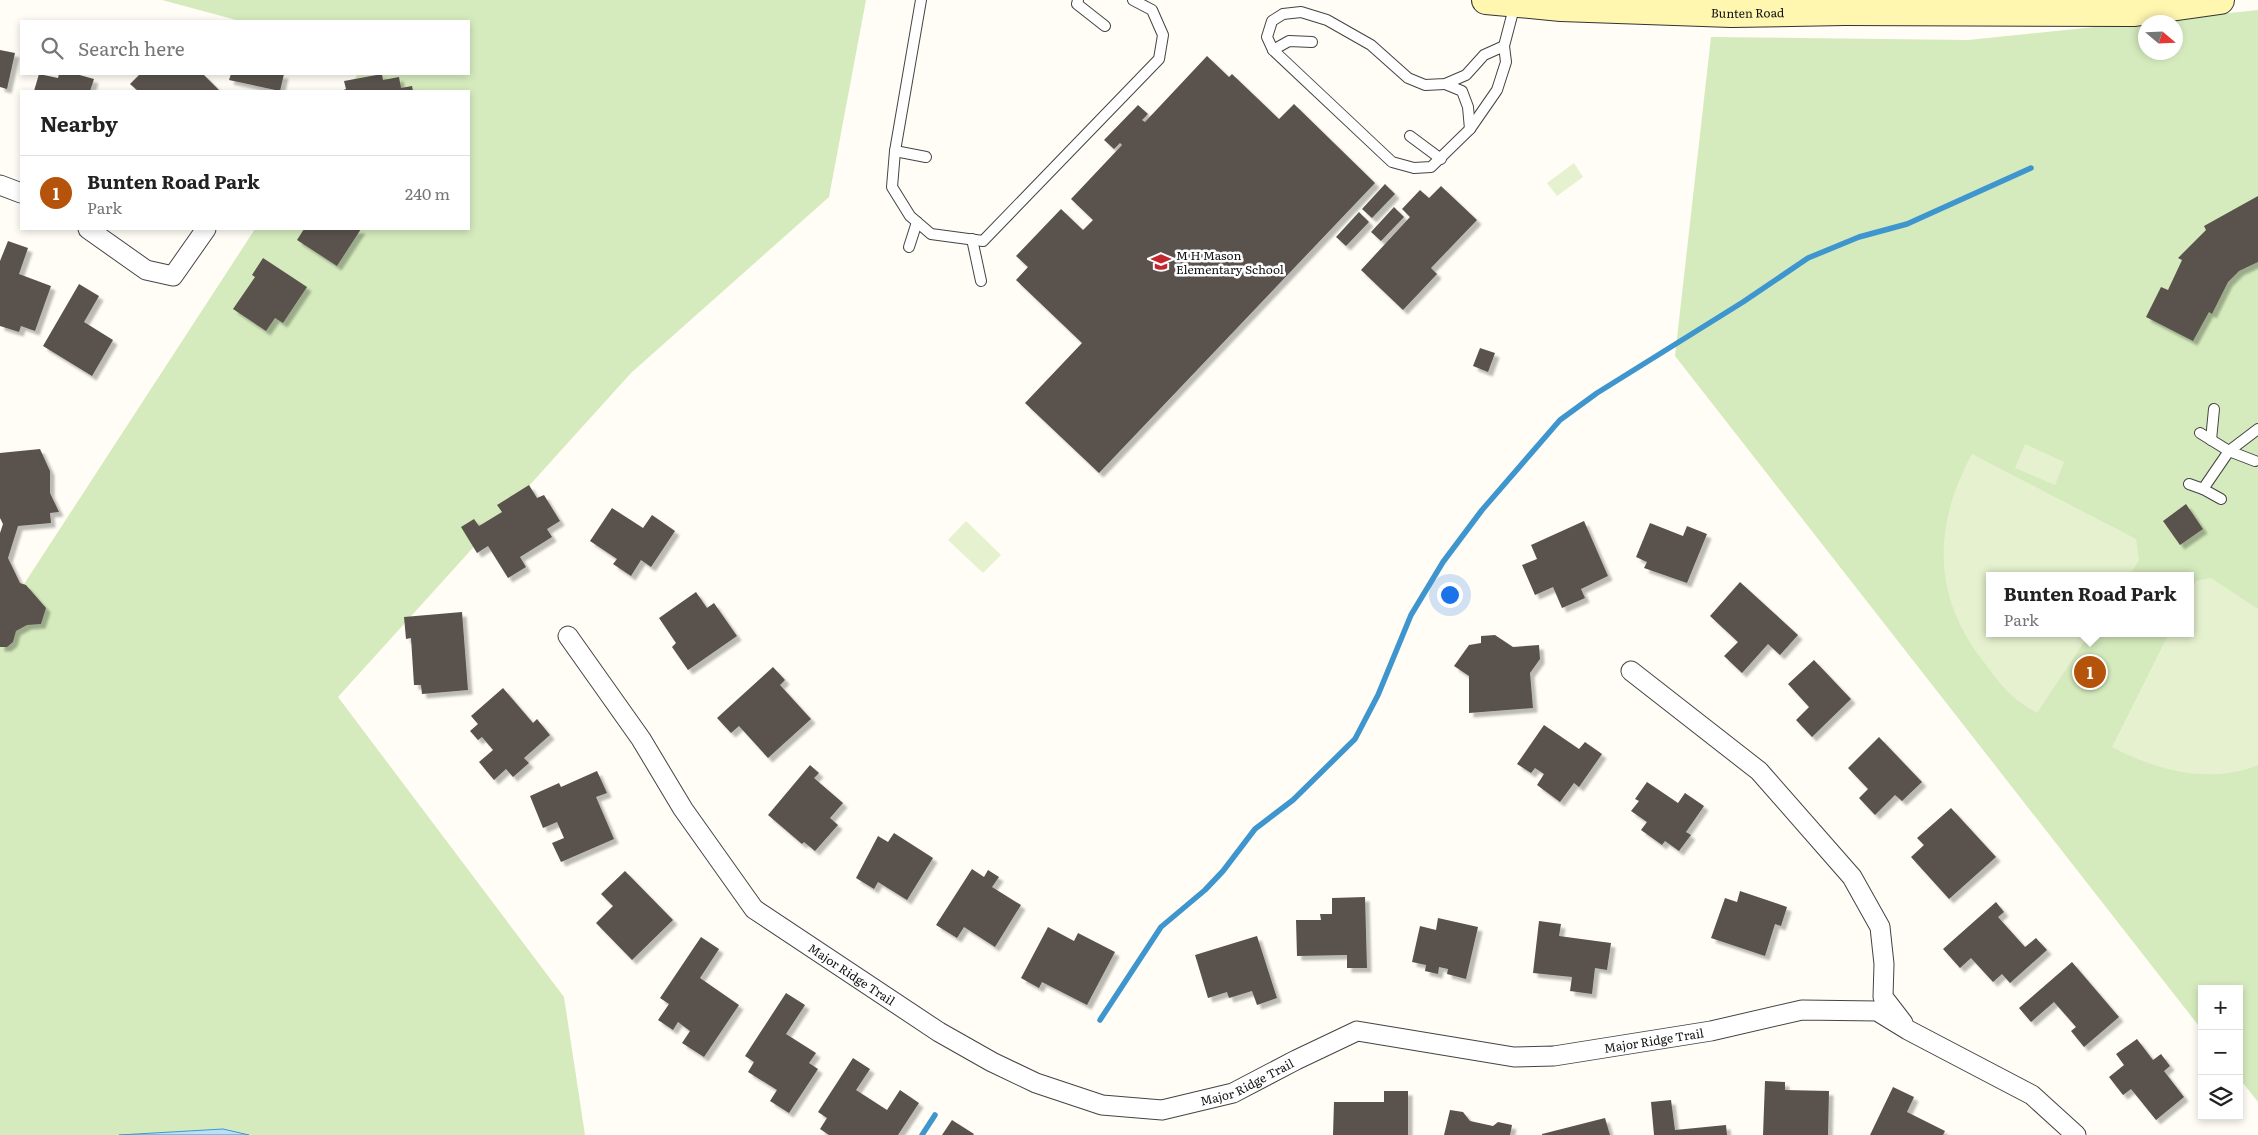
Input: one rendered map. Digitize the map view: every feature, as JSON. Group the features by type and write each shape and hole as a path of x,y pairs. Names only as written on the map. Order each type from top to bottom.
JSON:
{"street":[{"name":"Bunten Road","path":"1486,0 1515,4 1601,9 1730,12 1844,5 2135,12 2220,0"},
{"path":"0,185 20,193"},
{"path":"89,230 146,270 173,276 205,230"},
{"name":"Major Ridge Trail","path":"568,636 641,739 683,809 754,908 939,1032 992,1062 1036,1083 1102,1105 1162,1110 1233,1093 1357,1031 1514,1057 1554,1056 1711,1031 1802,1010 1877,1011 1908,1030 2032,1095 2076,1135"},
{"path":"1631,671 1759,771 1852,877 1880,927 1884,964 1883,997 1908,1030"}],"lane":[{"path":"921,0 895,151 892,187 910,216 931,234 983,241 1158,59 1163,35 1152,10 1133,0"},
{"path":"1078,0 1077,4 1106,26"},
{"path":"1504,46 1484,55 1466,75 1445,84 1424,86 1408,78 1371,45 1327,20 1301,12 1283,14 1272,21 1267,37 1273,50 1392,162 1414,168 1431,168 1470,129 1497,90 1506,62 1504,46 1515,4"},
{"path":"1273,50 1289,40 1312,42"},
{"path":"1445,84 1462,91 1468,107 1470,129"},
{"path":"1410,136 1441,159"},
{"path":"895,151 926,157"},
{"path":"909,247 917,222"},
{"path":"972,239 981,281"},
{"path":"2211,440 2214,409"},
{"path":"2204,488 2229,451 2258,429"},
{"path":"2200,433 2229,451 2255,461"},
{"path":"2189,484 2204,488 2221,499"}],"green space":[{"path":"162,0 866,0 829,197 631,373 338,697 564,997 585,1135 0,1135 0,621 254,230 470,230 470,90 348,90 357,75 470,75 470,20 236,20"},
{"path":"2258,10 2258,1102 2243,1083 2243,985 2198,985 2198,1025 1675,356 1711,37 1968,40 2138,22 2138,60 2183,60 2183,18"},
{"path":"1574,163 1583,177 1557,196 1547,183"},
{"path":"2025,444 2064,462 2055,485 2015,468"},
{"path":"1972,454 2136,539 2139,560 2132,572 1986,572 1986,637 2087,637 2037,713 2019,702 1996,677 1966,636 1954,611 1947,585 1944,560 1945,534 1950,507 1959,481"},
{"path":"966,521 1001,555 983,573 948,540"},
{"path":"2211,578 2258,609 2258,765 2240,771 2221,774 2184,772 2146,762 2112,747 2167,637 2194,637 2194,585 2196,581"}],"water":[{"path":"223,1129 249,1135 119,1135"}],"building":[{"path":"0,50 15,53 7,89 0,87"},
{"name":"M H Mason Elementary School","path":"1207,56 1229,77 1232,74 1279,119 1294,104 1375,183 1099,473 1025,403 1082,343 1016,280 1028,267 1016,256 1061,209 1083,230 1093,220 1071,199 1122,145 1120,143 1114,149 1104,140 1138,105 1148,114 1142,120 1145,122"},
{"path":"39,75 58,78 59,75 80,75 94,79 90,90 34,90"},
{"path":"139,75 204,75 219,90 137,90 130,84"},
{"path":"231,75 284,75 280,90 229,80"},
{"path":"377,75 382,75 383,80 399,77 401,88 412,86 413,90 344,90 346,89 344,81"},
{"path":"1385,184 1395,194 1372,218 1362,209"},
{"path":"1441,186 1477,220 1431,268 1437,274 1403,310 1361,270 1410,217 1402,209 1420,190 1429,198"},
{"path":"2258,196 2258,262 2239,271 2228,282 2212,314 2209,312 2193,341 2146,317 2161,287 2168,290 2182,260 2178,258 2206,230 2204,226"},
{"path":"1394,207 1404,217 1381,241 1371,232"},
{"path":"1359,212 1369,222 1346,246 1336,237"},
{"path":"303,230 360,230 337,266 297,240"},
{"path":"8,241 28,248 19,274 51,286 35,331 21,326 19,332 0,326 0,261"},
{"path":"263,258 307,287 283,323 275,318 266,331 233,309 255,277 252,275"},
{"path":"79,284 99,296 84,322 113,340 92,376 43,346"},
{"path":"1480,348 1495,353 1488,372 1473,366"},
{"path":"40,449 50,471 50,493 59,512 50,513 51,523 18,526 8,558 20,583 26,585 46,608 41,624 27,625 16,631 13,642 7,647 0,647 0,533 3,524 0,518 0,453"},
{"path":"529,485 537,498 544,495 560,521 547,529 552,537 520,557 526,567 508,578 488,546 477,553 461,527 474,519 479,526 502,512 497,505"},
{"path":"2186,504 2203,529 2180,545 2163,521"},
{"path":"612,508 643,528 652,515 675,531 651,567 641,560 631,576 613,564 617,559 590,541"},
{"path":"1584,521 1608,576 1581,589 1585,598 1562,608 1553,587 1535,595 1522,565 1537,559 1531,545"},
{"path":"1650,523 1683,536 1687,526 1707,534 1687,583 1644,568 1647,562 1636,557"},
{"path":"1740,582 1798,635 1780,655 1768,644 1742,673 1724,656 1738,642 1710,616"},
{"path":"696,592 707,608 714,603 737,636 688,670 672,647 676,643 659,618"},
{"path":"462,612 468,690 422,694 421,685 414,685 411,638 406,639 404,617"},
{"path":"1495,635 1513,647 1539,645 1540,659 1530,673 1533,708 1469,713 1469,676 1454,666 1469,645 1481,643 1481,636"},
{"path":"1814,660 1851,699 1812,737 1796,720 1809,707 1788,684"},
{"path":"773,667 785,680 780,685 811,719 768,758 739,726 731,733 717,718"},
{"path":"503,688 533,723 537,719 550,735 524,758 529,763 513,777 506,769 494,780 479,762 493,750 482,737 478,740 470,731 478,724 471,716"},
{"path":"1544,725 1579,749 1585,742 1602,754 1579,787 1574,783 1560,802 1537,785 1544,774 1535,768 1531,773 1517,764"},
{"path":"1879,737 1922,782 1902,801 1895,795 1875,815 1859,798 1868,789 1848,768"},
{"path":"810,765 819,773 814,778 843,803 830,818 838,825 815,851 804,842 802,844 768,815"},
{"path":"597,771 607,793 596,797 614,839 561,862 552,843 564,838 557,822 543,828 530,796 559,783 561,787"},
{"path":"1647,782 1678,803 1685,793 1704,806 1686,832 1691,835 1679,851 1665,841 1662,845 1641,830 1647,822 1631,811 1639,801 1635,799"},
{"path":"1951,808 1996,857 1949,899 1911,857 1924,845 1917,838"},
{"path":"894,833 933,858 907,900 878,882 874,889 856,878 878,836 888,842"},
{"path":"972,869 984,877 988,870 999,877 992,887 1021,905 995,947 964,927 957,938 936,925"},
{"path":"625,871 673,920 632,960 596,923 613,906 601,894"},
{"path":"1740,891 1787,907 1781,926 1775,924 1765,956 1711,938 1725,898 1737,902"},
{"path":"1365,897 1367,968 1347,968 1347,955 1297,956 1296,920 1321,920 1320,914 1332,914 1332,898"},
{"path":"1996,902 2004,912 1998,917 2025,947 2036,938 2047,950 2010,983 2002,974 1993,982 1971,958 1960,968 1943,949"},
{"path":"1438,918 1478,927 1466,979 1447,974 1448,969 1439,967 1438,974 1425,971 1426,965 1412,962 1420,926 1436,930"},
{"path":"1539,921 1561,924 1559,936 1611,943 1607,970 1595,968 1592,994 1570,991 1572,977 1533,973"},
{"path":"1048,927 1074,941 1078,933 1115,952 1087,1005 1042,982 1039,988 1021,978"},
{"path":"1257,936 1277,998 1257,1005 1252,991 1229,998 1227,992 1208,998 1195,955"},
{"path":"701,937 719,949 700,978 739,1005 704,1057 682,1043 690,1031 678,1022 673,1030 658,1020 669,1004 660,998"},
{"path":"2072,962 2119,1017 2084,1047 2071,1031 2076,1027 2054,1002 2031,1022 2019,1008"},
{"path":"786,993 805,1005 786,1034 816,1053 809,1063 818,1069 789,1113 770,1101 777,1090 748,1072 754,1062 745,1056"},
{"path":"2137,1039 2153,1060 2161,1054 2170,1066 2164,1071 2184,1097 2156,1120 2131,1089 2123,1095 2109,1077 2124,1065 2116,1054"},
{"path":"853,1058 870,1069 856,1090 887,1110 900,1090 919,1103 898,1135 829,1135 820,1129 827,1118 818,1112"},
{"path":"1765,1081 1785,1082 1785,1090 1829,1091 1828,1135 1763,1135"},
{"path":"1893,1087 1914,1097 1907,1112 1945,1131 1943,1135 1870,1135"},
{"path":"1384,1091 1408,1091 1408,1135 1333,1135 1334,1102 1384,1102"},
{"path":"1671,1100 1675,1130 1726,1125 1727,1135 1654,1135 1651,1102"},
{"path":"1450,1110 1463,1112 1470,1121 1493,1126 1498,1122 1512,1125 1510,1135 1444,1135"},
{"path":"1605,1118 1610,1135 1542,1135 1542,1134"},
{"path":"952,1120 974,1134 942,1135"}],"waterway":[{"path":"1100,1020 1161,927 1205,890 1223,871 1255,829 1293,800 1355,739 1378,695 1411,615 1443,562 1482,510 1560,420 1597,393 1743,302 1808,258 1859,237 1907,224 2031,168"},
{"path":"922,1135 935,1115"}],"place":[{"name":"M H Mason Elementary School","path":"1161,262"},
{"name":"Bunten Road Park","path":"2090,672"}]}
